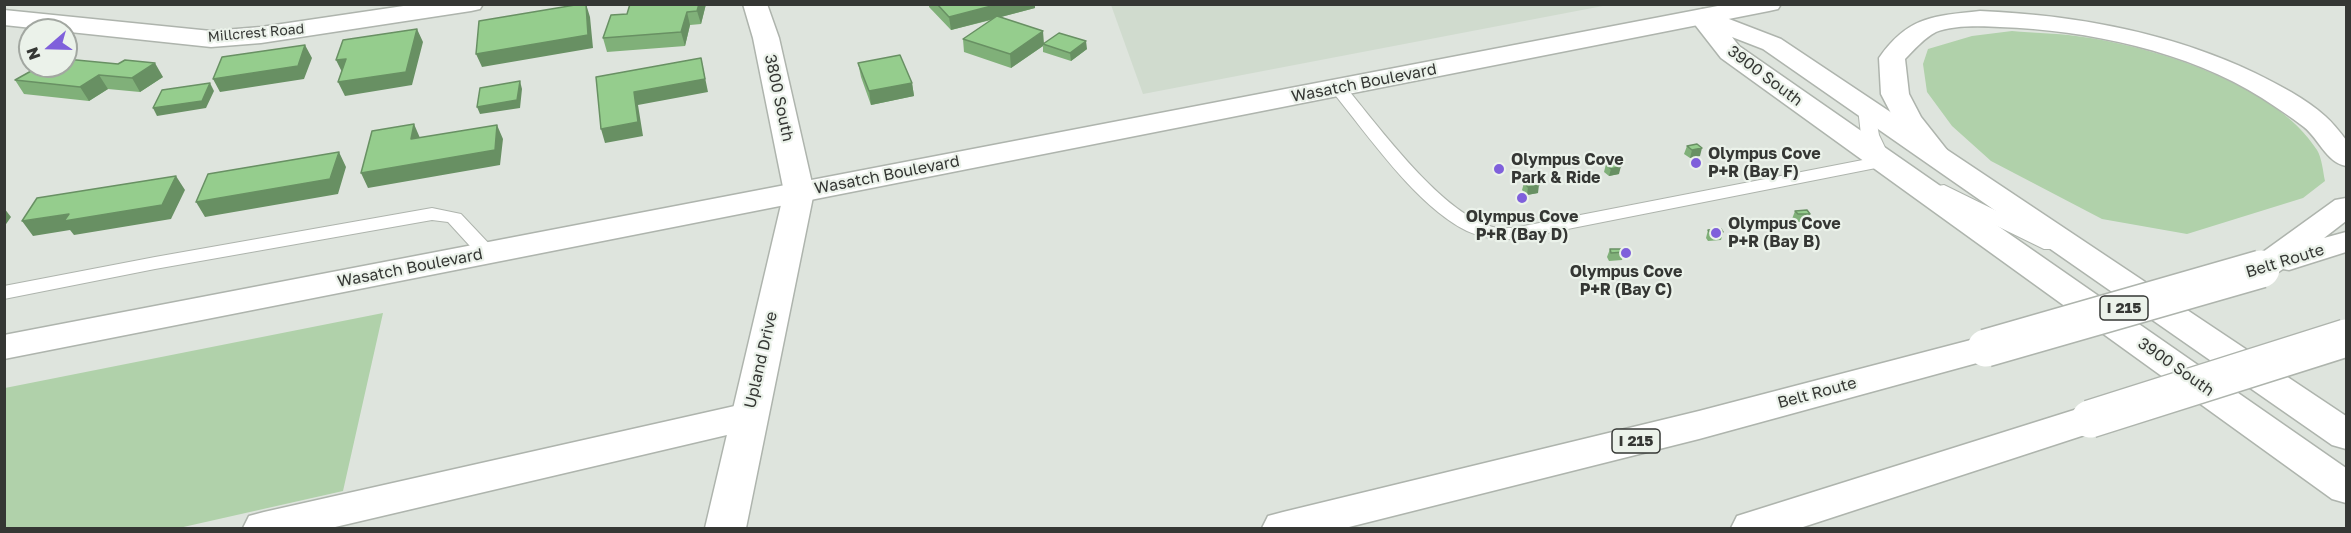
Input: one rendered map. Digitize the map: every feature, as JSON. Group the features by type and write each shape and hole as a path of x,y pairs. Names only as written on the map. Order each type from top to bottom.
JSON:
{"main road":[{"name":"Millcrest Road","path":"4,17 211,39 270,34 471,4"},
{"name":"3800 South","path":"755,4 766,38 799,192"},
{"name":"Wasatch Boulevard","path":"4,347 1338,88 1693,11 1769,4"},
{"name":"3900 South","path":"1693,11 1772,44 2346,435"},
{"name":"3900 South","path":"1693,11 1730,52 2346,488"},
{"path":"1936,155 1908,118 1895,94 1892,58 1909,41 1933,24 1983,16 2040,18 2099,26 2159,40 2270,90 2306,115 2338,143 2346,157"},
{"name":"Upland Drive","path":"725,528 799,192"},
{"path":"2261,269 2346,207"},
{"name":"Belt Route","path":"1283,528 1687,428 1986,348 2261,269 2346,242"},
{"path":"1752,528 2346,338"},
{"path":"264,528 748,417"}],"lane":[{"path":"1338,88 1433,196 1464,221 1478,229 1494,233 1512,233 1572,223 1883,161 1932,182 1960,201 2108,272"},
{"path":"1866,108 1870,135 1883,161"},
{"path":"4,293 201,254 432,214 454,218 487,253"}],"shaded area":[{"path":"1111,4 1608,5 1143,94"}],"green space":[{"path":"2012,31 2076,36 2139,48 2209,72 2242,87 2272,106 2298,127 2319,153 2325,181 2303,198 2187,234 2102,219 1991,161 1952,126 1927,92 1923,64 1928,49 1972,36"},
{"path":"383,313 343,491 179,528 5,528 5,388"}],"building":[{"path":"586,4 588,35 476,54 479,21"},
{"path":"630,4 699,4 697,11 687,12 681,32 603,38 611,15 627,14"},
{"path":"937,4 999,4 949,17"},
{"path":"997,16 1043,31 1010,54 963,39"},
{"path":"417,29 406,72 338,82 346,59 336,60 343,40"},
{"path":"1059,33 1086,41 1070,53 1043,44"},
{"path":"305,45 298,66 213,79 222,57"},
{"path":"900,55 912,83 869,91 858,63"},
{"path":"701,58 705,79 634,92 638,122 601,129 596,77"},
{"path":"78,60 118,64 125,60 155,63 132,78 99,75 80,87 15,80 19,78 78,78"},
{"path":"520,81 517,100 477,107 480,88"},
{"path":"210,83 202,101 153,108 162,90"},
{"path":"414,124 411,139 497,125 495,150 361,173 372,131"},
{"path":"1697,144 1702,148 1692,150 1687,146"},
{"path":"339,152 330,179 196,202 208,174"},
{"path":"1616,162 1621,166 1611,169 1606,164"},
{"path":"176,176 162,205 64,221 69,214 22,221 37,198"},
{"path":"1535,180 1539,185 1528,187 1524,183"},
{"path":"1807,210 1810,214 1798,214 1795,211"},
{"path":"1721,229 1723,232 1710,233 1708,230"},
{"path":"1610,249 1622,249 1624,252 1611,253"}],"place":[{"name":"Olympus Cove P+R (Bay F)","path":"1696,163"},
{"name":"Olympus Cove Park & Ride","path":"1499,169"},
{"name":"Olympus Cove P+R (Bay D)","path":"1522,198"},
{"name":"Olympus Cove P+R (Bay B)","path":"1716,233"},
{"name":"Olympus Cove P+R (Bay C)","path":"1626,253"}]}
